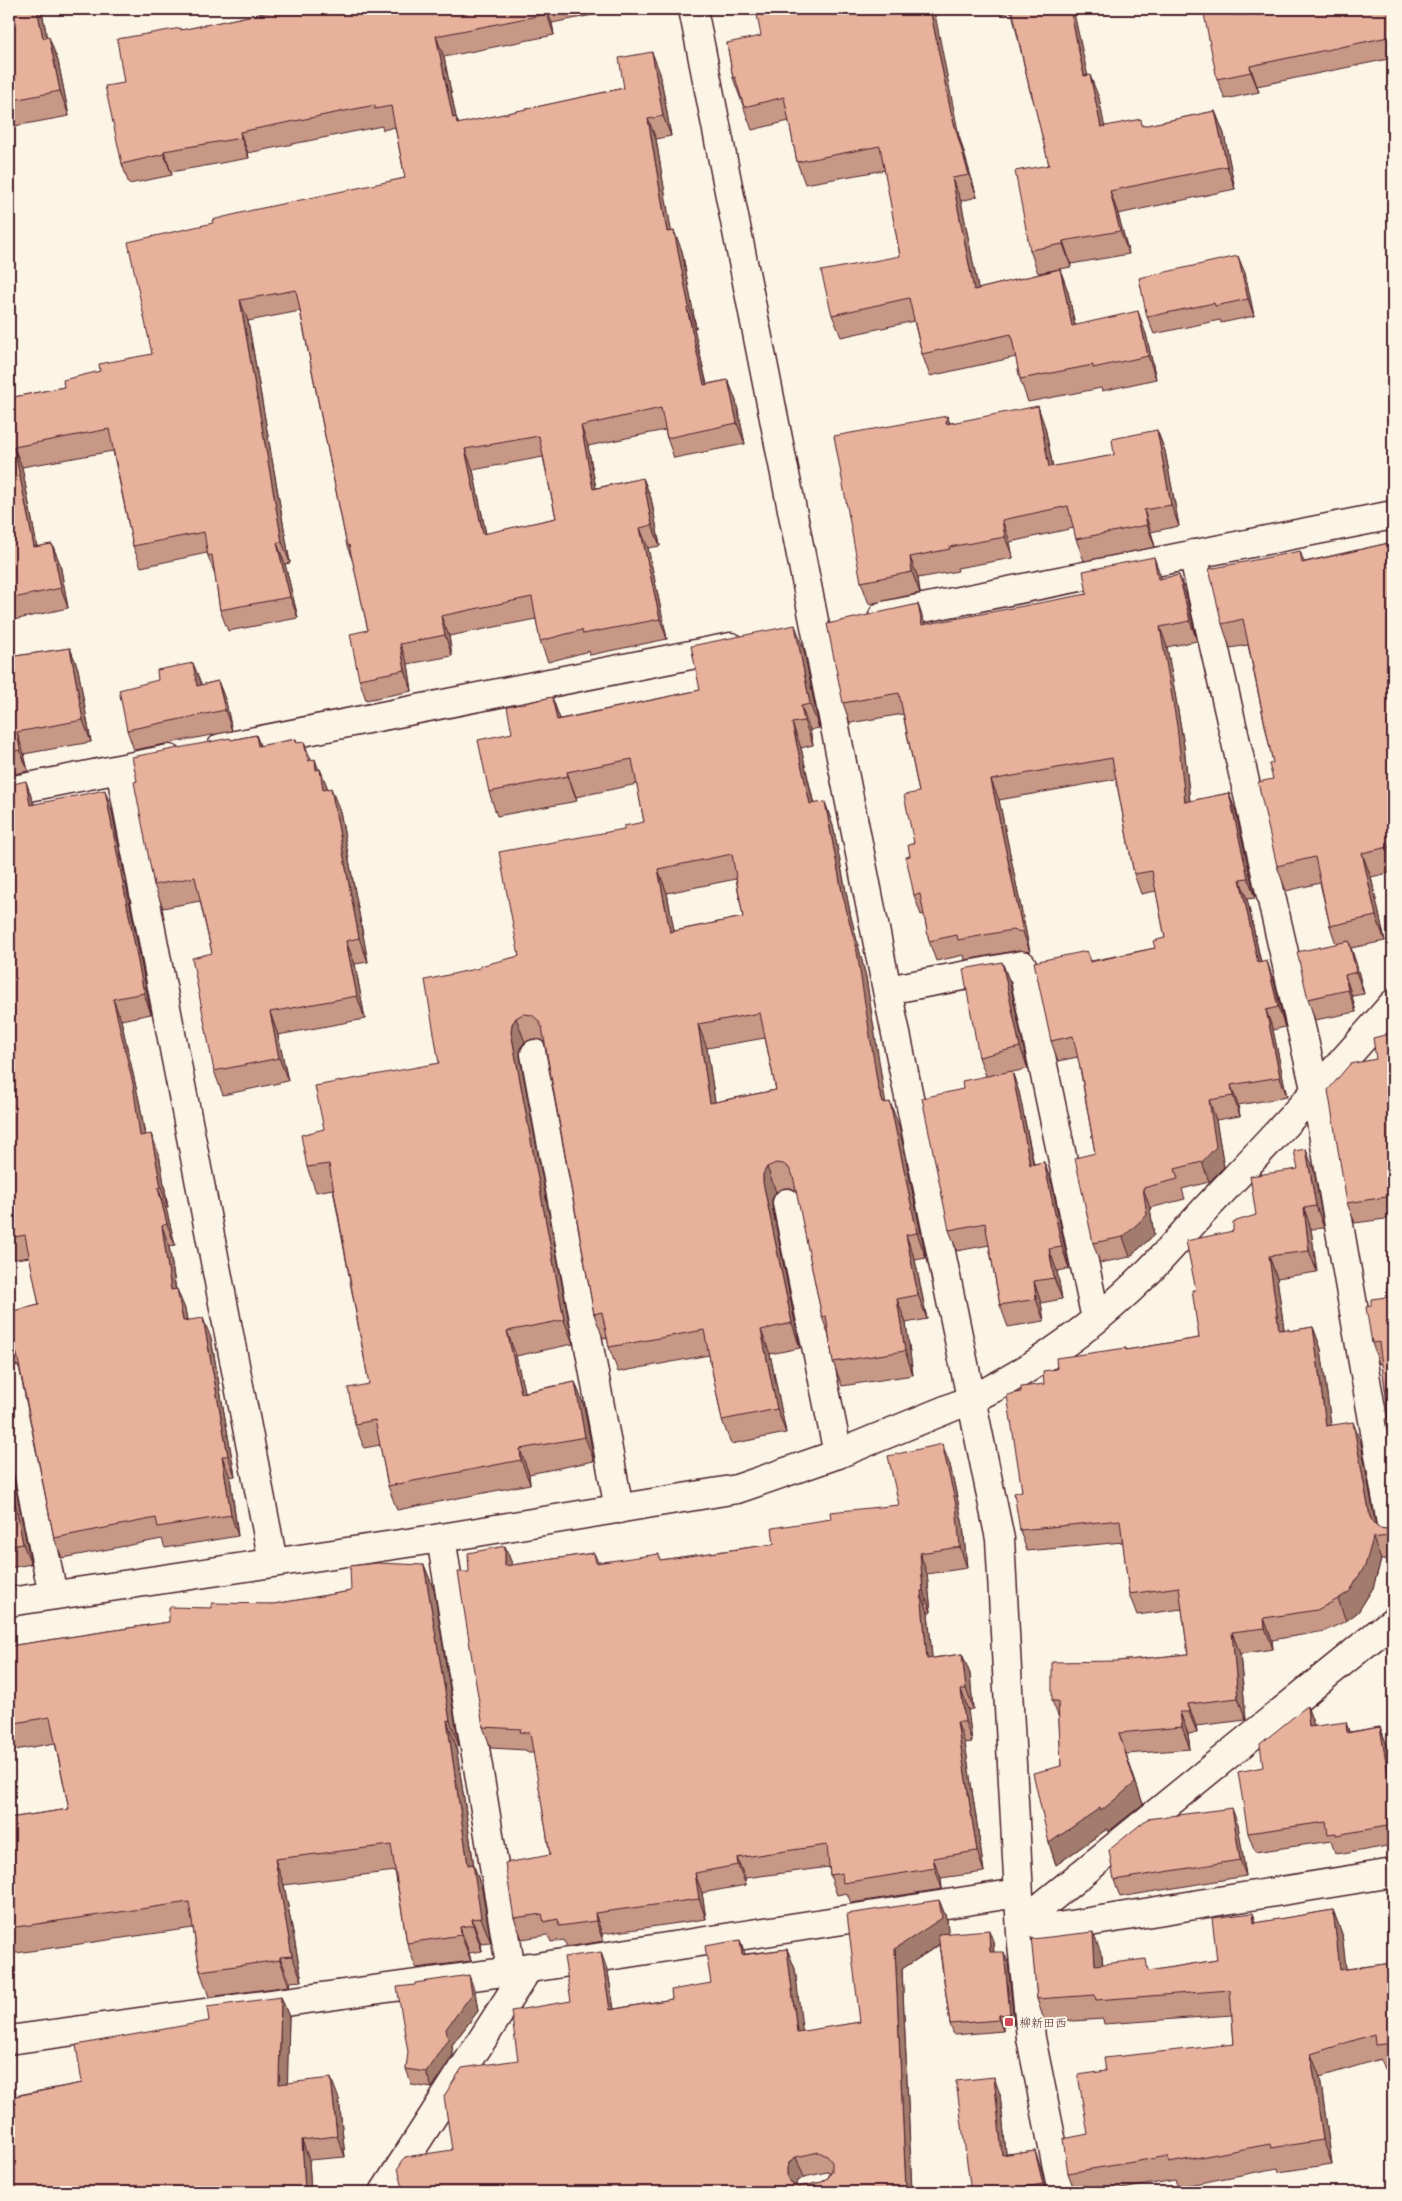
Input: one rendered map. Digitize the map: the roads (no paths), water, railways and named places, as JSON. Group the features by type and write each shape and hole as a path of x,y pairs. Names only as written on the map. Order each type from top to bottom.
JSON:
{"street":[{"path":"693,9 887,990 1000,1539 1018,1893 1031,2038 1062,2192"},
{"path":"787,636 1393,515"},
{"path":"1193,554 1316,1093 1393,1535"},
{"path":"9,791 758,641"},
{"path":"120,768 273,1562"},
{"path":"887,990 1022,965 1096,1319"},
{"path":"9,1602 441,1538 737,1489 838,1454 972,1399 1005,1383 1096,1319 1147,1273 1316,1093 1393,1004"},
{"path":"535,1054 619,1508"},
{"path":"787,1203 838,1454"},
{"path":"9,1378 53,1595"},
{"path":"384,2192 520,1969 441,1538"},
{"path":"1021,1928 1393,1621"},
{"path":"1021,1928 1393,1873"},
{"path":"9,2040 520,1969 1018,1893"}],"place":[{"name":"柳新田西","path":"1009,2022"}]}
